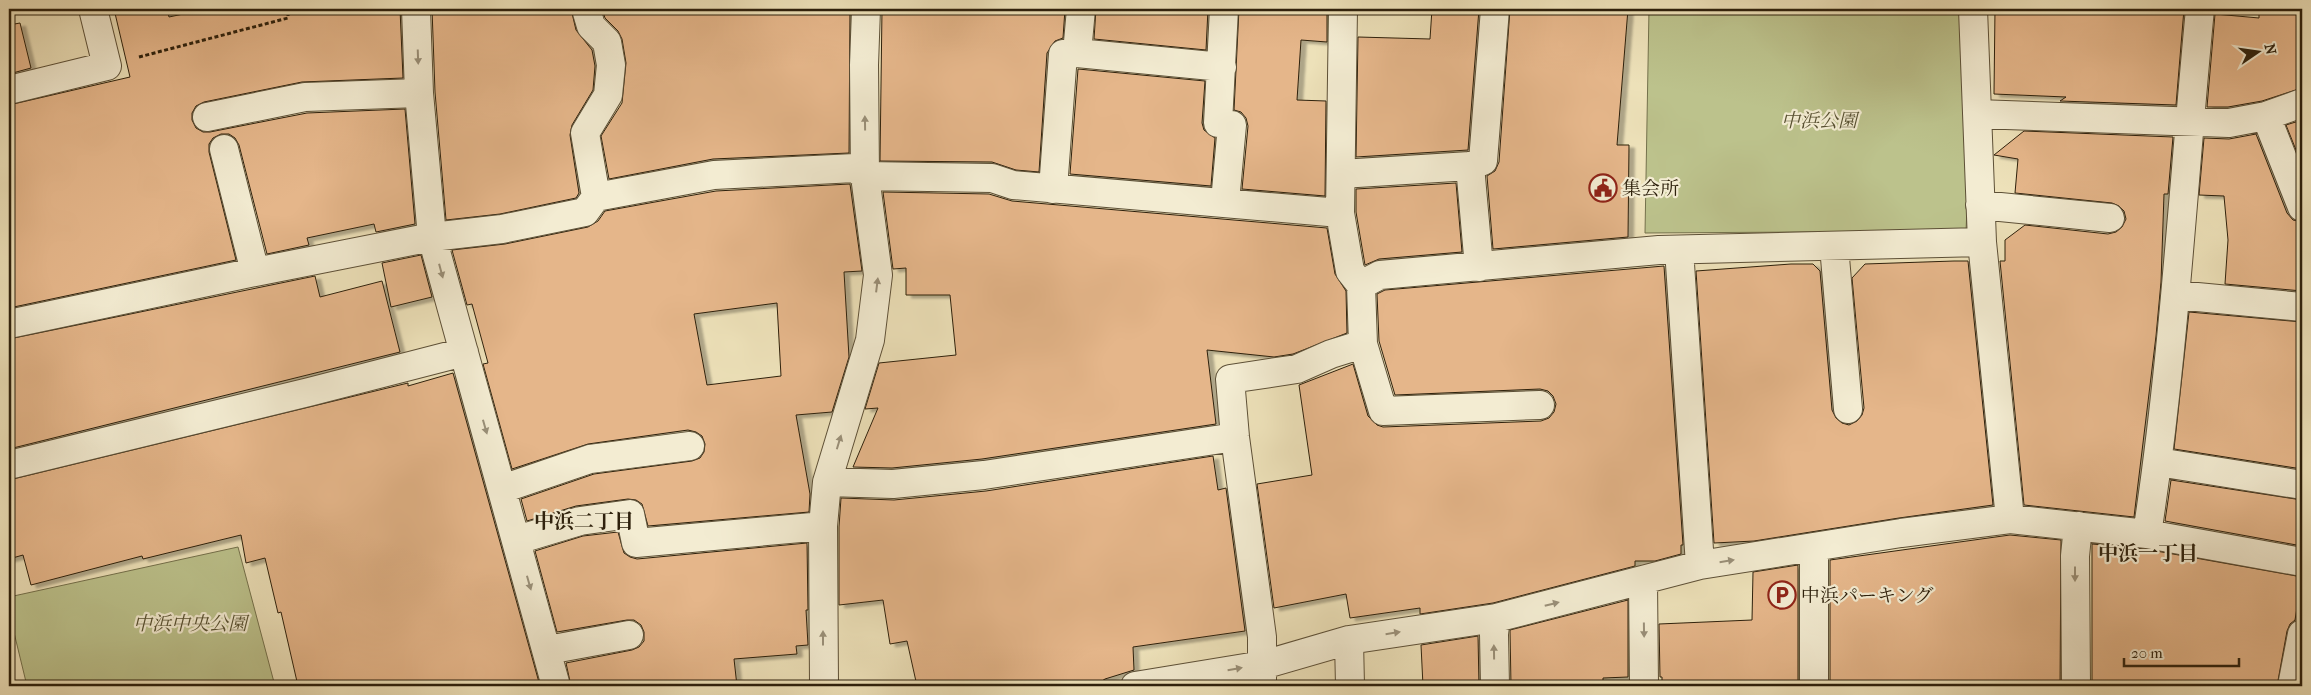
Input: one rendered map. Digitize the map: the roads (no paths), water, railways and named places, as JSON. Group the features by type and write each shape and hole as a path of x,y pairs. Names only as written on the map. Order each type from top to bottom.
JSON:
{"street":[{"path":"9,90 107,66 93,9"},
{"path":"416,9 419,93 432,237 548,650 556,686"},
{"path":"586,9 591,26 607,42 611,65 608,95 585,134 596,197"},
{"path":"824,686 823,526 827,482 870,340 878,275 866,176 864,65 866,9"},
{"path":"1077,52 1081,9"},
{"path":"1224,9 1218,122 1232,125 1225,202"},
{"path":"1343,9 1340,213 1350,271 1361,285 1363,344 1383,411 1540,405"},
{"path":"1340,174 1470,166 1482,161 1495,9"},
{"path":"1973,9 1982,242 2010,519"},
{"path":"2147,534 2158,462 2176,296 2189,122 2200,9"},
{"path":"1053,189 1062,54 1077,52 1222,67"},
{"path":"206,117 305,97 419,93"},
{"path":"1977,114 2230,123 2266,116 2302,103"},
{"path":"2266,116 2302,207"},
{"path":"224,149 255,272"},
{"path":"1470,166 1479,266"},
{"path":"9,324 432,237 502,228 585,212 596,197 714,175 855,168 866,176 992,178 1013,186 1340,213"},
{"path":"1980,204 2110,218"},
{"path":"1361,285 1380,275 1681,250 1982,242"},
{"path":"1834,246 1848,409"},
{"path":"1681,250 1680,264 1700,565"},
{"path":"2176,296 2302,307"},
{"path":"1262,675 1262,637 1235,437 1230,379 1297,369 1331,354 1363,344"},
{"path":"9,465 464,352"},
{"path":"827,482 893,484 984,475 1235,437"},
{"path":"502,489 590,459 690,446"},
{"path":"2158,462 2302,485"},
{"path":"517,540 580,521 630,514 636,543 823,526"},
{"path":"1135,686 1262,675 1349,640 1496,618 1700,565 1901,533 2010,519 2147,534 2302,562"},
{"path":"2076,686 2075,556 2078,526"},
{"path":"1814,548 1814,686"},
{"path":"1643,581 1644,686"},
{"path":"1495,686 1494,634 1496,618"},
{"path":"2292,686 2302,634"},
{"path":"548,650 629,635"},
{"path":"1349,640 1350,686"}],"place":[{"name":"集会所","path":"1603,188"},
{"name":"中浜パーキング","path":"1782,595"}],"district":[{"name":"中浜二丁目","path":"584,521"},
{"name":"中浜一丁目","path":"2148,553"}],"park label":[{"name":"中浜公園","path":"1819,120"},
{"name":"中浜中央公園","path":"190,623"}]}
